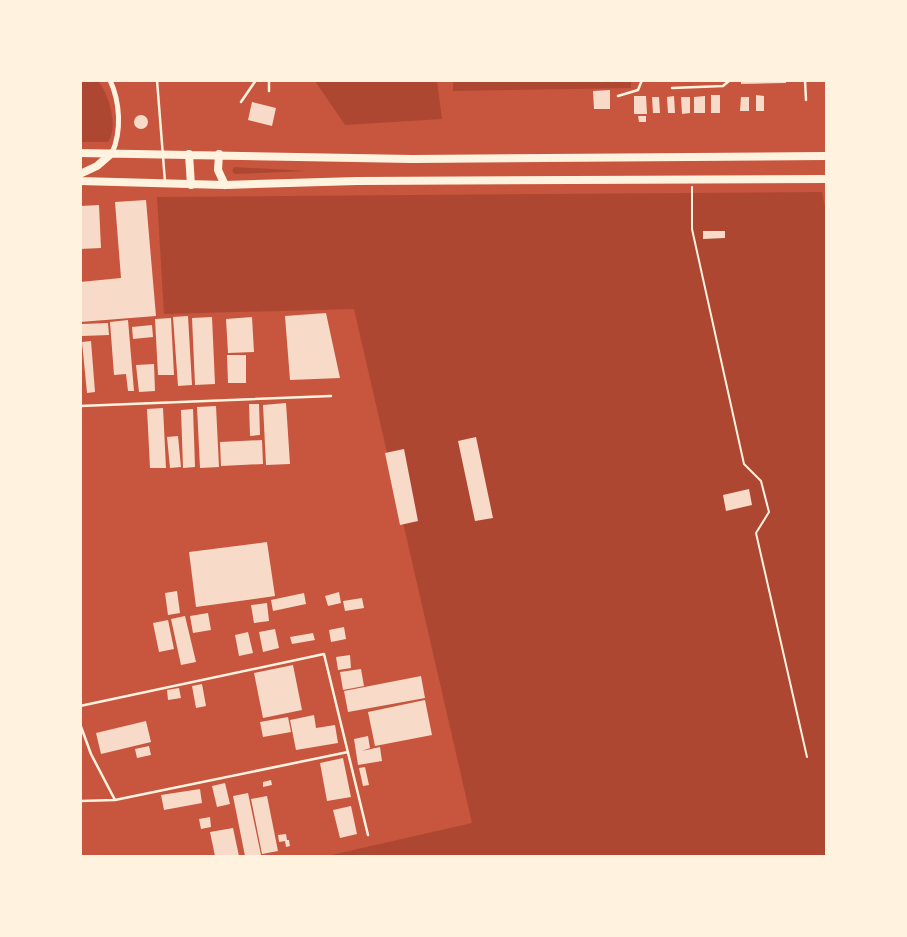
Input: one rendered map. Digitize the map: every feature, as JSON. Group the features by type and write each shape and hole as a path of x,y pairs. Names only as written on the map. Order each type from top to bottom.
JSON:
{"main road":[{"path":"80,174 97,166 112,152"},
{"path":"80,153 412,159 827,156"},
{"path":"189,154 191,184"},
{"path":"219,154 218,170 225,184"},
{"path":"80,181 225,184 827,179"}],"street":[{"path":"112,80 119,128 112,152"}],"lane":[{"path":"157,80 165,184"},
{"path":"242,102 256,80"},
{"path":"269,80 269,91"},
{"path":"618,96 638,90 642,80"},
{"path":"671,88 723,86 730,80"},
{"path":"805,80 807,100"},
{"path":"80,406 331,396"},
{"path":"80,706 324,654 368,835"},
{"path":"80,724 90,754 115,800"},
{"path":"80,801 115,800 348,752"}],"path":[{"path":"692,179 692,229 744,464 761,481 769,512 756,533 807,757"}],"shaded area":[{"path":"80,81 98,81 106,94 113,120 108,142 81,142"},
{"path":"315,81 437,81 442,119 345,125"},
{"path":"453,81 631,81 631,88 453,91"},
{"path":"234,167 307,171 235,174 232,171"},
{"path":"822,192 827,218 826,856 327,856 472,823 354,309 164,314 157,197"}],"building":[{"path":"741,80 786,80 786,83 741,84"},
{"path":"610,90 610,109 594,109 593,91"},
{"path":"711,95 720,95 720,113 711,113"},
{"path":"756,95 764,96 764,111 756,111"},
{"path":"634,96 646,96 647,114 634,114"},
{"path":"674,96 675,113 668,113 667,97"},
{"path":"705,96 705,113 694,113 694,97"},
{"path":"652,97 659,97 660,113 653,113"},
{"path":"681,97 690,97 690,113 682,114"},
{"path":"741,97 749,97 749,111 740,111"},
{"path":"252,102 276,108 272,126 248,120"},
{"path":"141,115 146,117 146,127 141,129 136,127 134,122 136,117"},
{"path":"638,116 646,116 646,122 639,122"},
{"path":"146,200 156,316 80,322 80,282 121,278 115,202"},
{"path":"99,205 101,248 80,249 80,206"},
{"path":"703,231 725,231 725,238 703,239"},
{"path":"326,313 340,378 290,380 285,316"},
{"path":"188,316 192,385 178,386 173,317"},
{"path":"212,317 215,384 195,385 192,318"},
{"path":"252,317 254,352 228,353 226,319"},
{"path":"171,318 174,375 158,375 155,319"},
{"path":"128,320 134,391 128,391 126,374 114,375 110,322"},
{"path":"108,323 109,335 82,336 82,324"},
{"path":"152,325 153,337 133,339 132,327"},
{"path":"91,341 95,392 87,393 82,342"},
{"path":"227,355 246,355 246,383 228,383"},
{"path":"154,364 155,391 139,392 136,365"},
{"path":"286,403 290,464 266,465 263,405"},
{"path":"249,404 259,404 260,435 250,436"},
{"path":"216,406 219,467 200,468 197,407"},
{"path":"163,408 166,468 150,468 147,409"},
{"path":"193,409 195,467 183,468 181,410"},
{"path":"178,436 181,467 170,468 167,437"},
{"path":"476,437 493,518 475,521 458,441"},
{"path":"262,440 263,464 221,466 220,442"},
{"path":"404,449 418,521 400,525 385,453"},
{"path":"749,489 752,505 726,511 723,495"},
{"path":"267,542 275,596 196,607 189,552"},
{"path":"177,591 180,613 168,615 165,593"},
{"path":"339,592 341,603 328,606 325,596"},
{"path":"304,593 306,604 273,611 271,600"},
{"path":"362,598 364,608 345,611 343,601"},
{"path":"267,603 269,621 254,623 251,605"},
{"path":"208,613 211,630 193,633 190,616"},
{"path":"185,616 196,662 181,665 171,619"},
{"path":"168,620 174,649 159,652 153,623"},
{"path":"344,627 346,639 331,642 329,630"},
{"path":"275,629 279,648 263,652 259,632"},
{"path":"248,632 253,653 239,656 235,635"},
{"path":"313,633 315,640 292,644 290,637"},
{"path":"350,655 351,668 338,670 336,657"},
{"path":"293,665 302,710 263,718 254,673"},
{"path":"361,669 364,686 343,690 340,672"},
{"path":"421,676 425,698 348,712 344,691"},
{"path":"202,684 206,706 196,708 192,686"},
{"path":"179,688 181,698 168,700 167,690"},
{"path":"425,700 432,735 375,746 368,712"},
{"path":"314,715 316,728 335,725 338,743 296,750 290,720"},
{"path":"288,717 291,732 263,737 260,722"},
{"path":"146,721 151,742 101,754 96,733"},
{"path":"368,736 370,748 362,751 380,747 382,761 358,765 354,739"},
{"path":"149,746 151,755 137,758 135,749"},
{"path":"343,758 351,797 327,801 320,763"},
{"path":"365,767 369,785 363,786 359,768"},
{"path":"271,780 272,785 263,787 263,782"},
{"path":"225,783 230,804 217,807 212,786"},
{"path":"200,789 202,803 164,810 161,795"},
{"path":"248,793 261,855 245,856 233,796"},
{"path":"267,796 278,851 262,854 251,799"},
{"path":"351,806 357,834 340,838 333,810"},
{"path":"210,817 211,827 201,829 199,819"},
{"path":"233,828 239,856 215,856 210,832"},
{"path":"286,834 290,846 286,847 285,841 279,842 278,835"}]}
